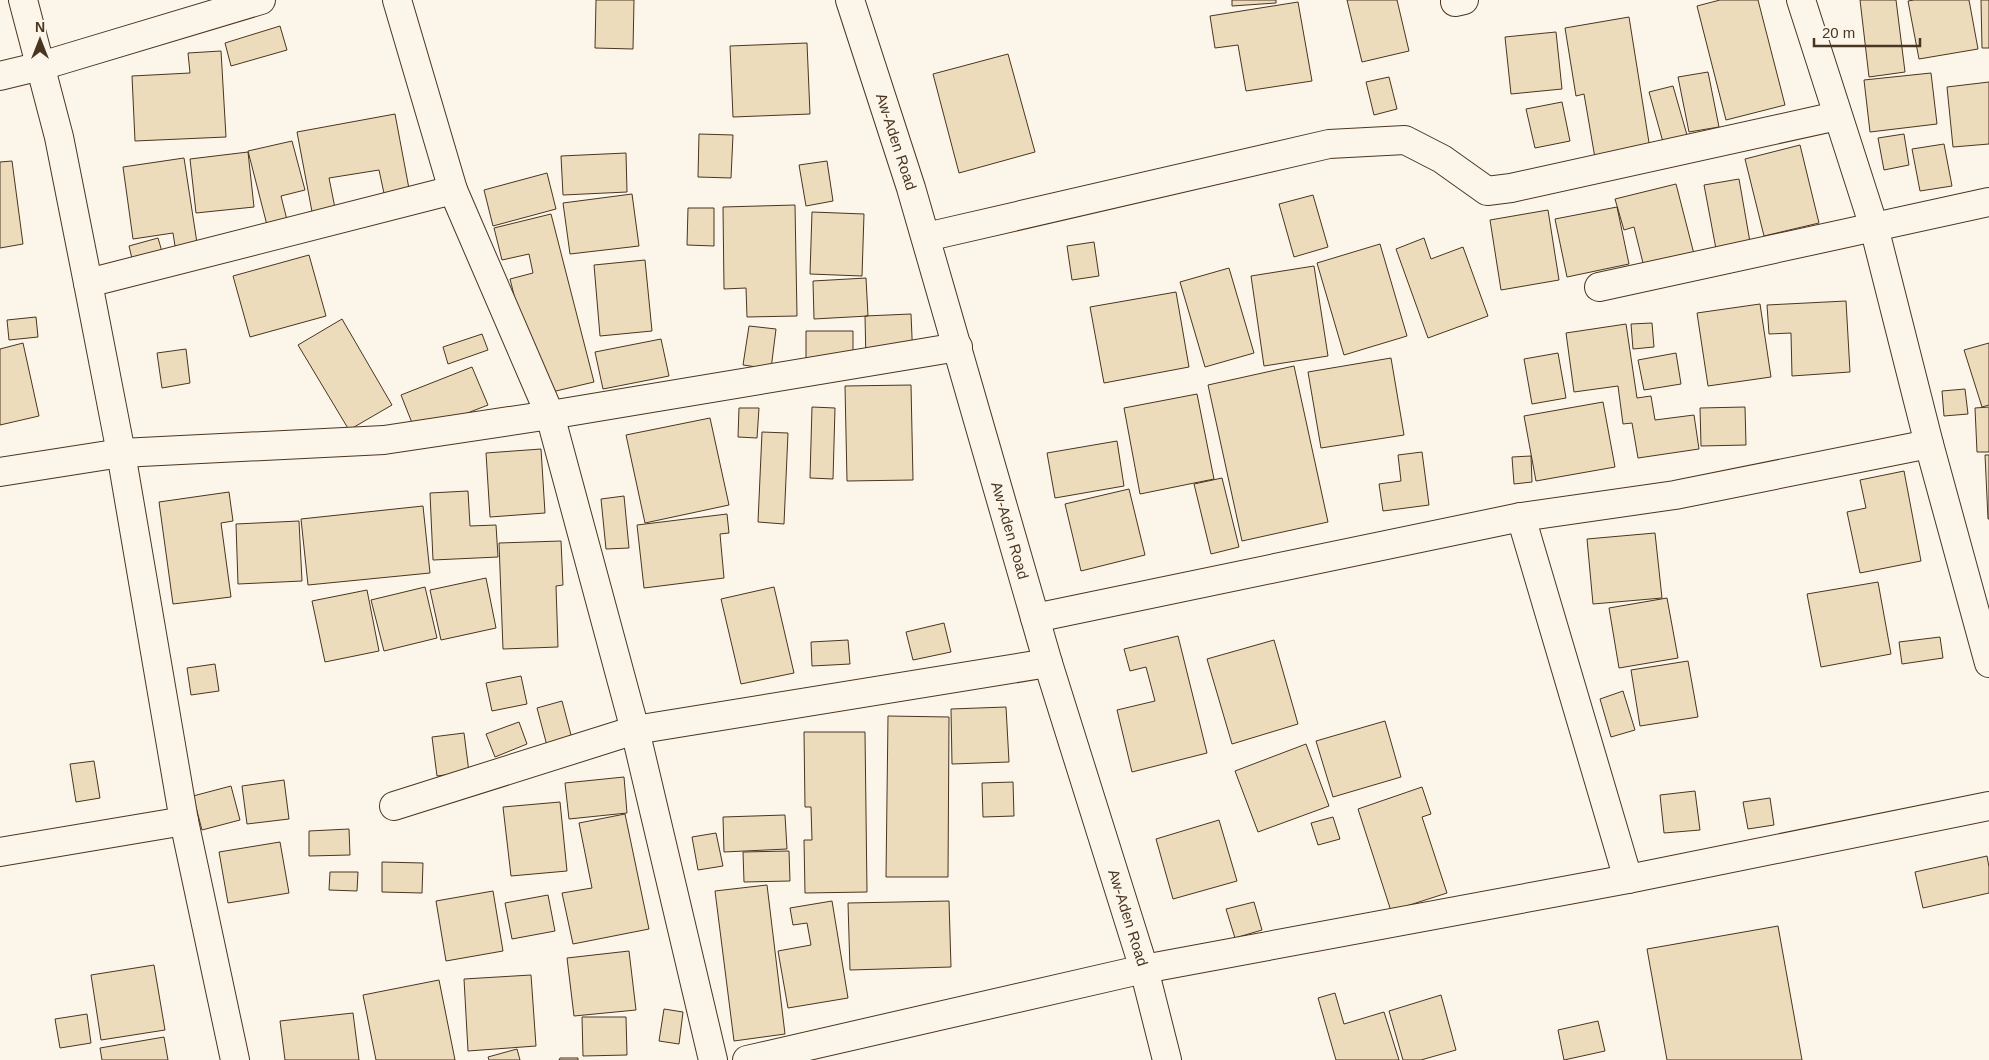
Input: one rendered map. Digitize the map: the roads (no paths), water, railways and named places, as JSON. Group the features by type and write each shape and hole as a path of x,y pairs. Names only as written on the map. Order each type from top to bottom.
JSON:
{"street":[{"path":"23,0 58,137 88,283 121,454 184,821 235,1060"},
{"path":"0,76 41,66 261,0"},
{"path":"397,0 453,190 550,415 635,730 713,1060"},
{"name":"Aw-Aden Road","path":"850,0 926,237 1048,663 1144,970 1167,1060"},
{"path":"1801,0 1874,227 1929,444 1989,663"},
{"path":"926,237 1329,144 1405,140 1442,159 1487,191 1511,188 1837,116"},
{"path":"88,283 453,190"},
{"path":"1599,287 1989,202"},
{"path":"0,472 121,454 384,440 550,415 958,348"},
{"path":"1035,618 1521,516 1675,495 1929,444"},
{"path":"1521,516 1628,879"},
{"path":"394,806 635,730 1048,663"},
{"path":"747,1060 1144,970 1628,879 1989,806"},
{"path":"0,852 184,821"}]}
